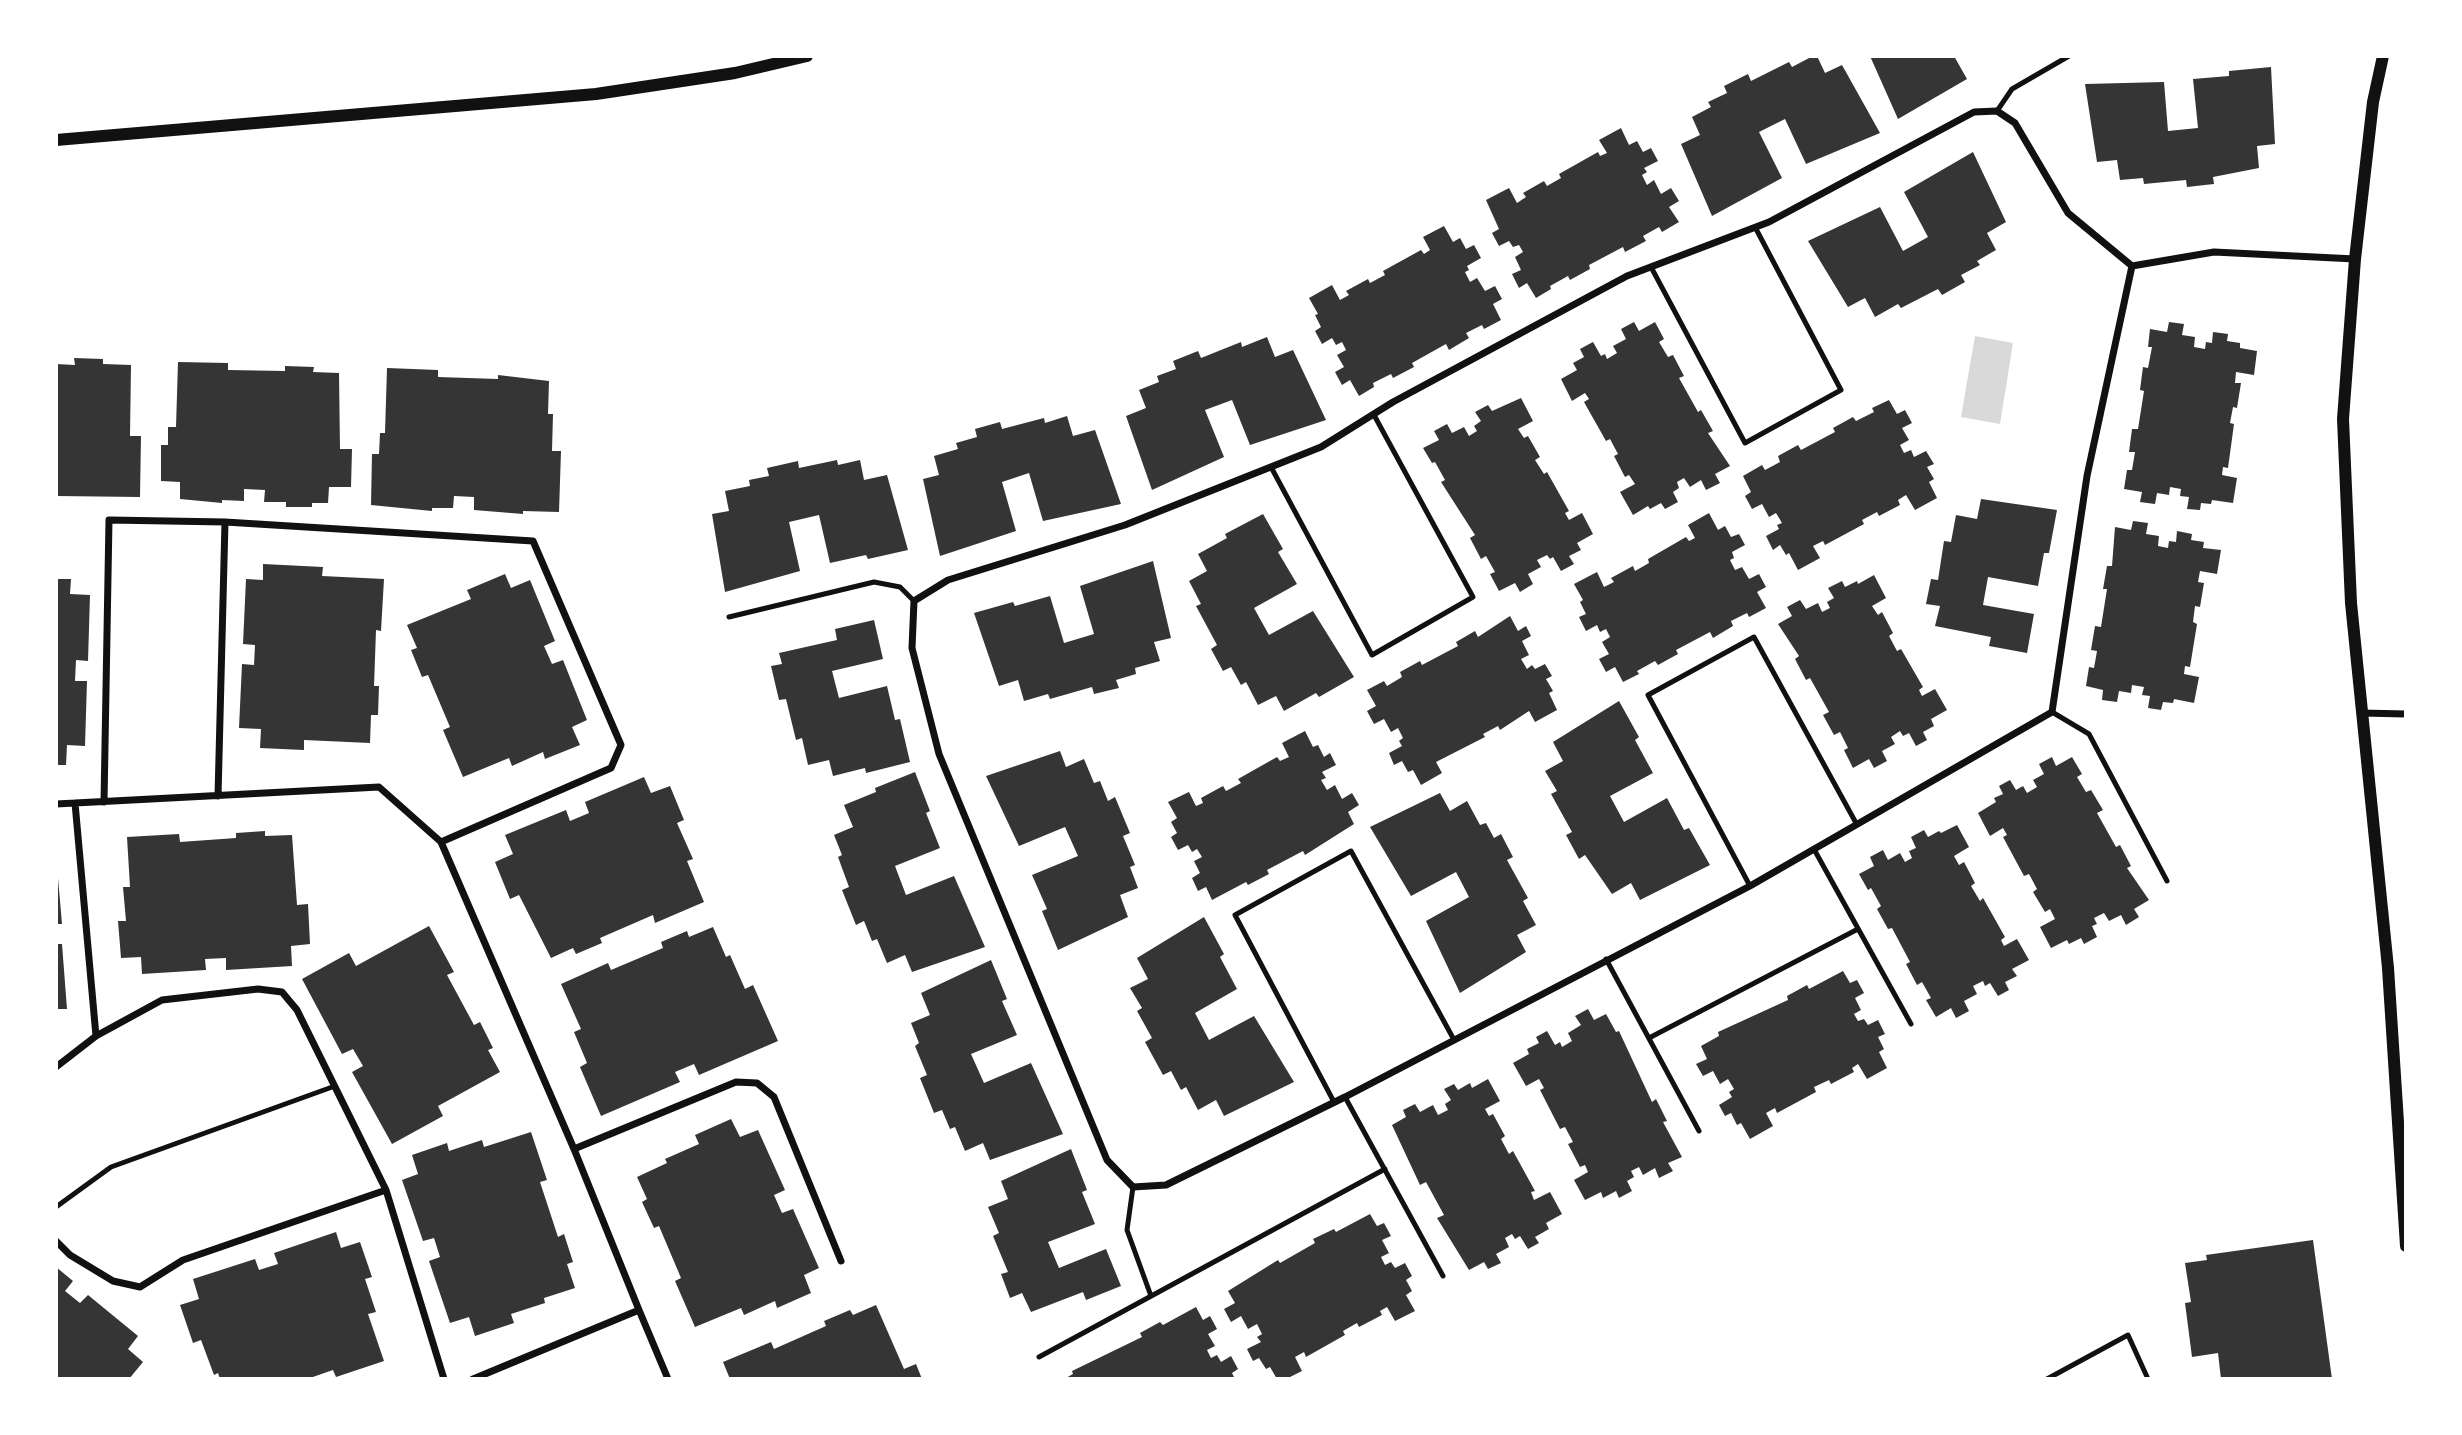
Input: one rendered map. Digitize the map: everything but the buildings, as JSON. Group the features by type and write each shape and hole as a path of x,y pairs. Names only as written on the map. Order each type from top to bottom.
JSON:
{"street":[{"path":"56,140 596,94 735,73 804,56"},
{"path":"2383,56 2373,102 2355,259 2343,419 2351,603 2360,713 2388,968 2406,1246"},
{"path":"2132,266 2087,476 2052,712 1751,886 1453,1038 1345,1097 1166,1185 1133,1187 1107,1160 939,754 912,648 914,601 947,580 1125,525 1321,447 1627,276 1755,227 1974,113 1997,111 2015,123 2068,213 2132,266 2214,252 2355,259"},
{"path":"104,802 109,520 225,522 533,541 621,745 611,768 441,842"},
{"path":"218,796 225,522"},
{"path":"2360,713 2406,714"},
{"path":"56,804 379,788 441,842 574,1149 668,1379"},
{"path":"75,803 96,1036"},
{"path":"56,1067 96,1036 162,1000 258,989 282,992 298,1010 386,1190 444,1379"},
{"path":"574,1149 736,1082 757,1083 774,1097 841,1261"},
{"path":"56,1241 70,1255 113,1281 140,1287 183,1260 386,1190"},
{"path":"473,1379 639,1310"}],"lane":[{"path":"1997,111 2012,89 2069,56"},
{"path":"1651,267 1745,443 1841,390 1755,227"},
{"path":"1271,467 1372,655 1473,597 1374,415"},
{"path":"729,617 874,582 900,587 914,601"},
{"path":"1751,886 1648,695 1754,637 1856,823"},
{"path":"2052,712 2089,734 2167,881"},
{"path":"1334,1102 1235,915 1351,851 1453,1038"},
{"path":"1815,851 1911,1024"},
{"path":"1649,1038 1858,929"},
{"path":"1606,959 1699,1131"},
{"path":"56,1207 111,1167 335,1086"},
{"path":"1345,1097 1443,1276"},
{"path":"1039,1357 1385,1169"},
{"path":"1133,1187 1127,1230 1151,1296"},
{"path":"2047,1379 2128,1335 2148,1379"}],"shaded area":[{"path":"1975,336 2013,343 2000,424 1961,417"}]}
